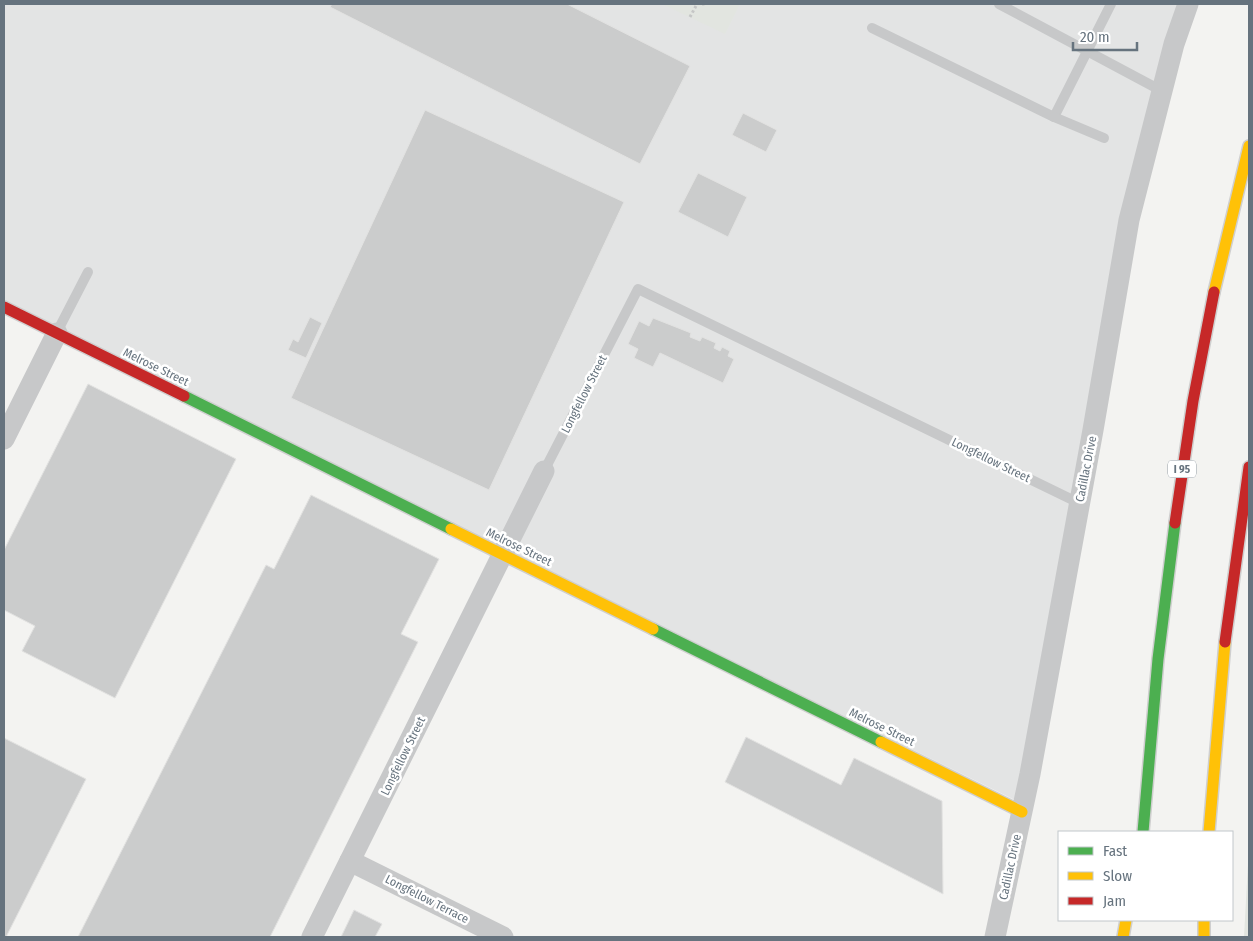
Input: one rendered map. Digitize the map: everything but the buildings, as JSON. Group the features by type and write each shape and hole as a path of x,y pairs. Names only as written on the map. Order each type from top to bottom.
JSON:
{"main road":[{"name":"I 95","path":"1141,831 1160,642 1179,488 1206,334 1249,146"},
{"name":"Melrose Street","path":"4,306 1022,812"},
{"path":"1209,831 1221,671 1249,467"},
{"path":"1123,937 1126,921"},
{"path":"1204,921 1204,937"}],"street":[{"name":"Cadillac Drive","path":"995,937 1022,812 1129,220 1162,91 1188,4"},
{"path":"4,439 56,333"},
{"name":"Longfellow Street","path":"312,937 501,554 544,471"},
{"name":"Longfellow Terrace","path":"350,861 503,937"}],"lane":[{"path":"999,4 1162,91"},
{"path":"1054,117 1111,4"},
{"path":"872,28 1054,117 1104,138"},
{"path":"56,333 88,272"},
{"name":"Longfellow Street","path":"544,471 638,289 1079,504"}],"path":[{"path":"690,17 697,4"}],"shaded area":[{"path":"4,4 1185,4 1173,39 1023,804 4,302"},
{"path":"662,4 740,4 725,34"},
{"path":"1249,845 1249,937 1244,937"}],"traffic: fast":[{"path":"184,396 451,529"},
{"path":"1143,831 1158,659 1175,523"},
{"path":"653,629 881,742"}],"traffic: slow":[{"path":"1214,292 1249,146"},
{"path":"451,529 653,629"},
{"path":"1209,831 1225,642"},
{"path":"881,742 1022,812"},
{"path":"1123,937 1126,921"},
{"path":"1204,921 1204,937"}],"traffic: jam":[{"path":"1175,523 1193,401 1214,292"},
{"path":"4,307 184,396"},
{"path":"1225,642 1249,467"}]}
